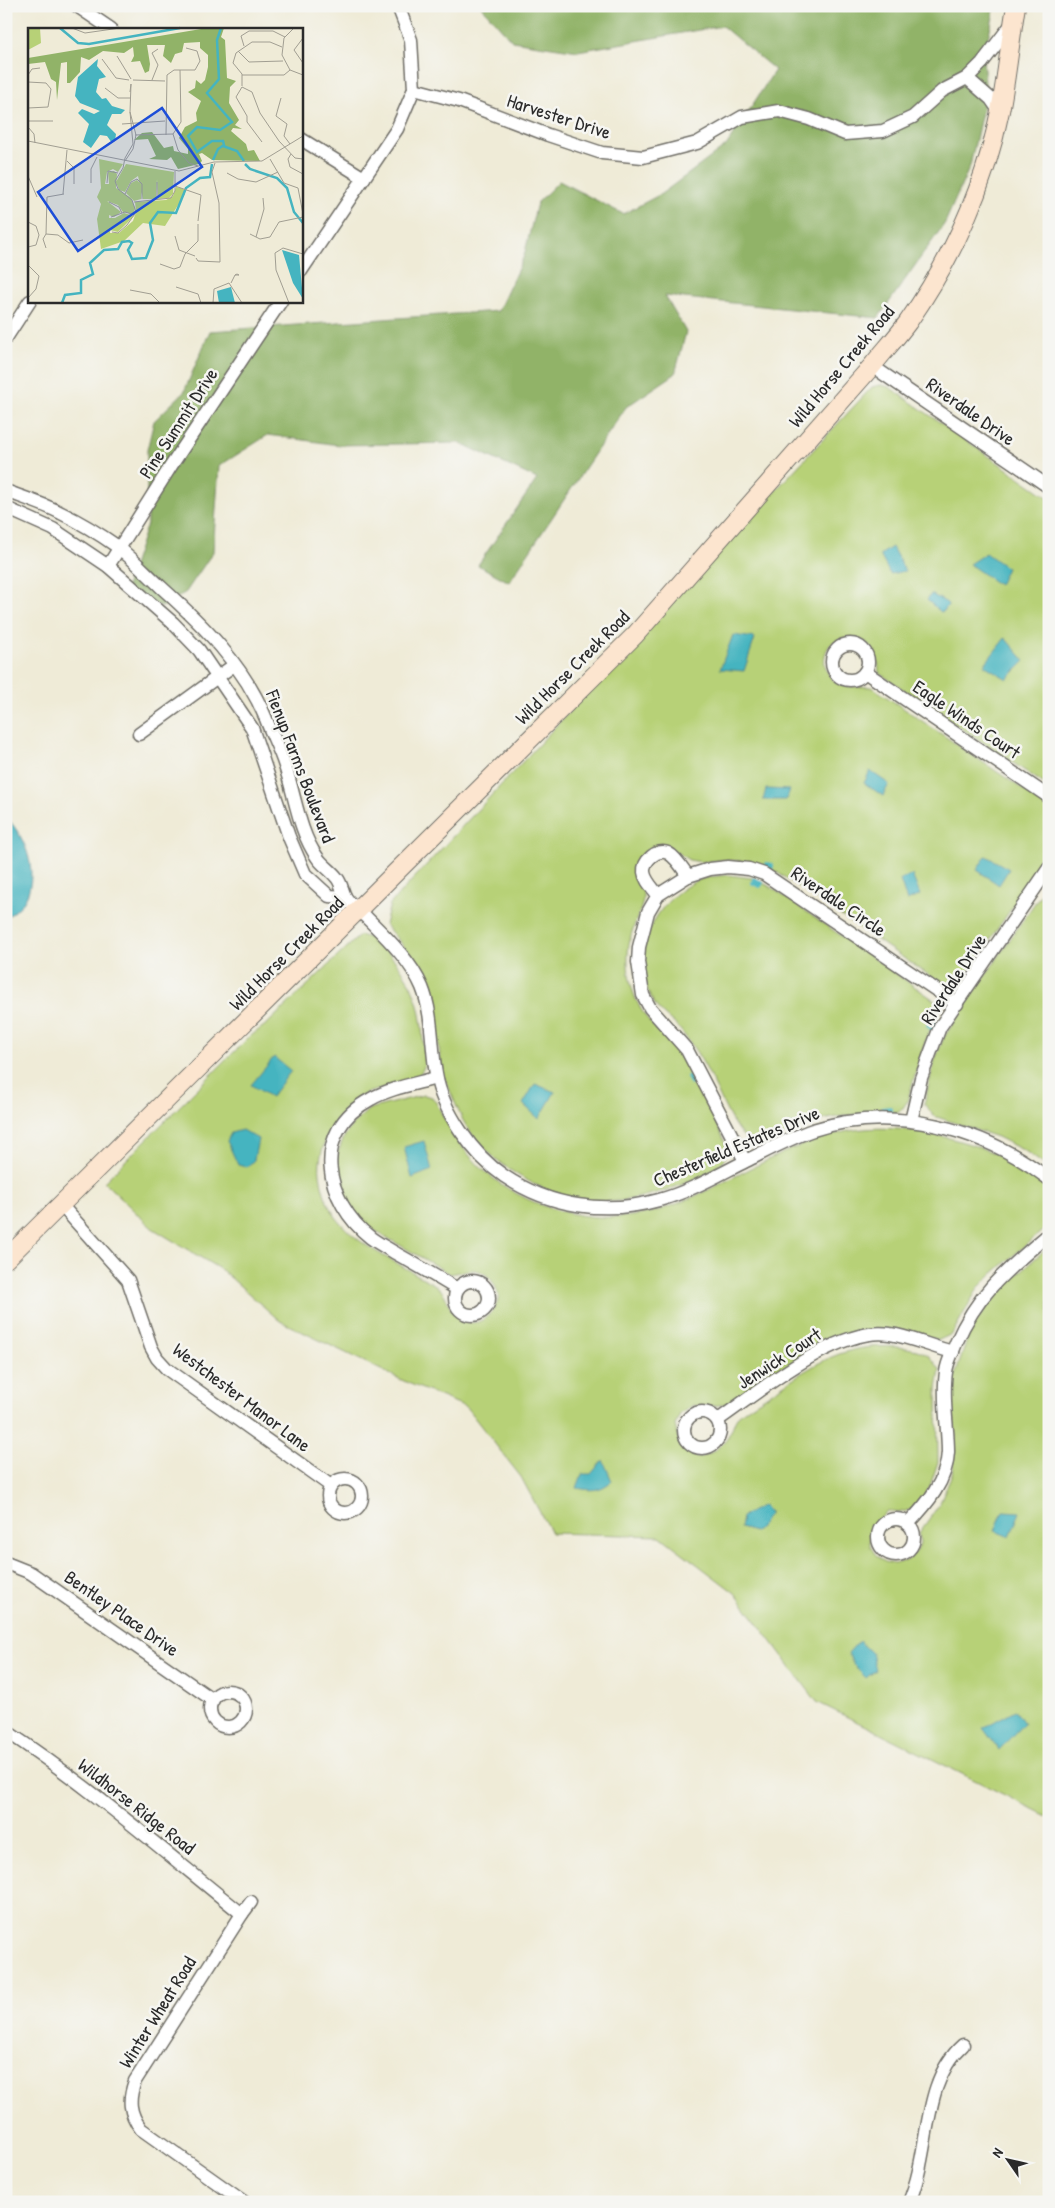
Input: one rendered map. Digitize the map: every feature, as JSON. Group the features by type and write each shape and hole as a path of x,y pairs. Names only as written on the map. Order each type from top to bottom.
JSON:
{"main road":[{"name":"Wild Horse Creek Road","path":"6,1259 62,1206 635,635 872,366 908,322 937,276 963,225 984,169 1000,112 1015,14"}],"street":[{"path":"77,6 110,28"},
{"path":"302,270 397,129 414,89 411,40 398,6"},
{"name":"Harvester Drive","path":"414,89 459,101 548,135 602,153 644,157 697,142 742,117 780,111 809,119 845,134 883,130 913,117 942,91 967,78 996,47 1015,14"},
{"path":"967,78 991,99 1000,112"},
{"path":"302,139 364,178"},
{"path":"6,338 29,302"},
{"name":"Pine Summit Drive","path":"108,566 171,466 280,302"},
{"name":"Riverdale Drive","path":"872,366 1049,488"},
{"name":"Fienup Farms Boulevard","path":"6,491 61,513 119,548 208,630 257,698 285,766 302,824 316,856 340,881 345,897 359,910"},
{"name":"Fienup Farms Boulevard","path":"6,508 53,529 108,566 173,623 199,650 252,728 289,836 305,874 329,896 345,897"},
{"path":"139,734 234,665"},
{"name":"Eagle Winds Court","path":"864,672 1049,797"},
{"path":"688,876 672,856 667,853 661,852 654,855 645,865 646,879 658,895 648,912 639,947 638,962 643,995 650,1008 687,1050 745,1161"},
{"name":"Riverdale Circle","path":"658,895 688,876 710,869 728,867 749,869 764,874 956,1004"},
{"name":"Riverdale Drive","path":"911,1121 921,1078 940,1027 1049,868"},
{"name":"Chesterfield Estates Drive","path":"359,910 389,940 421,984 428,1004 436,1078 456,1123 485,1162 505,1177 551,1200 577,1206 602,1208 629,1207 661,1200 814,1130 867,1120 911,1121 943,1126 976,1136 1004,1149 1031,1165 1049,1179"},
{"path":"436,1078 370,1099 346,1118 332,1146 331,1178 335,1193 343,1207 372,1239 457,1289"},
{"name":"Westchester Manor Lane","path":"62,1206 128,1280 152,1347 157,1358 167,1369 331,1486"},
{"path":"908,1524 932,1496 945,1469 948,1453 944,1391 946,1370 966,1320 980,1298 998,1277 1049,1234"},
{"name":"Jenwick Court","path":"718,1420 820,1350 854,1336 889,1334 952,1352"},
{"name":"Bentley Place Drive","path":"6,1563 31,1573 213,1700"},
{"name":"Wildhorse Ridge Road","path":"6,1731 39,1753 125,1819 242,1914"},
{"name":"Winter Wheat Road","path":"244,2202 141,2129 133,2118 130,2106 130,2092 135,2081 242,1914 252,1902"},
{"path":"908,2202 918,2170 939,2077 952,2055 963,2045"}],"green space":[{"path":"481,6 993,6 993,17 983,59 986,94 970,166 945,223 878,318 665,296 686,332 675,374 626,407 509,582 478,565 537,479 460,443 339,445 268,435 219,466 213,552 186,592 162,607 125,590 147,524 147,450 154,421 184,392 210,331 498,311 524,256 537,203 559,181 623,214 661,194 726,146 775,70 722,26 578,51 512,41"},
{"path":"881,385 889,387 1049,498 1049,787 879,673 876,656 869,645 859,639 848,637 837,640 829,647 825,656 826,669 832,679 839,684 872,687 1049,807 1049,854 963,979 951,985 942,984 778,873 744,861 720,860 701,862 689,860 665,845 653,847 643,853 636,863 635,875 642,890 643,899 628,951 629,973 634,995 644,1014 682,1057 692,1074 720,1130 726,1148 726,1156 716,1168 692,1181 663,1191 626,1200 604,1202 581,1199 559,1194 538,1186 499,1162 482,1146 463,1120 443,1071 436,1013 427,982 414,959 385,925 390,904 872,387"},
{"path":"729,875 752,878 769,886 937,1002 938,1014 925,1042 907,1102 902,1109 897,1112 861,1114 826,1119 765,1141 753,1142 740,1133 696,1051 678,1027 654,1003 647,987 643,970 647,937 663,908 675,895 698,880"},
{"path":"1049,882 1049,1168 1025,1151 997,1137 934,1116 924,1104 935,1059 944,1037"},
{"path":"360,935 382,944 405,975 415,995 420,1017 424,1064 422,1071 411,1080 367,1093 357,1098 340,1116 332,1127 322,1151 320,1174 324,1194 331,1210 341,1224 353,1235 381,1255 431,1282 443,1293 455,1315 464,1321 476,1322 491,1313 499,1297 496,1287 490,1278 477,1270 466,1270 450,1274 365,1225 340,1194 335,1168 338,1152 344,1137 352,1125 369,1109 424,1095 432,1097 462,1146 490,1176 517,1194 538,1204 582,1215 605,1217 649,1213 693,1197 799,1146 844,1132 872,1128 915,1131 943,1136 968,1144 1006,1158 1029,1172 1049,1189 1049,1225 978,1288 952,1334 939,1340 909,1331 889,1330 857,1332 837,1336 828,1339 727,1404 706,1407 693,1405 680,1414 675,1425 681,1448 697,1458 713,1452 725,1441 735,1420 745,1410 803,1372 831,1357 861,1348 878,1347 910,1349 927,1354 940,1370 937,1389 938,1462 930,1486 921,1502 913,1509 898,1513 887,1511 870,1530 870,1546 875,1554 885,1562 895,1564 908,1560 917,1551 920,1543 919,1533 939,1505 952,1475 956,1435 951,1398 955,1376 969,1334 991,1298 1049,1246 1049,1817 817,1702 735,1593 660,1536 551,1533 521,1477 466,1407 408,1383 280,1321 223,1271 152,1228 104,1182 248,1038 268,1023"}],"water":[{"path":"892,547 905,571 890,574 880,555"},
{"path":"986,553 1007,568 999,585 969,564"},
{"path":"931,594 947,603 948,605 944,611 941,612 927,600"},
{"path":"733,635 755,638 744,671 720,669"},
{"path":"1005,638 1025,661 1007,679 984,665"},
{"path":"870,771 889,784 883,796 864,783"},
{"path":"766,789 790,790 786,800 763,800"},
{"path":"6,817 23,841 31,869 27,896 19,908 6,917"},
{"path":"986,856 1009,869 999,885 977,870"},
{"path":"912,875 920,895 907,901 900,880"},
{"path":"274,1057 291,1071 271,1097 251,1085"},
{"path":"535,1084 555,1092 539,1119 523,1104"},
{"path":"242,1130 258,1139 254,1160 247,1167 238,1165 227,1141 231,1133"},
{"path":"424,1141 432,1170 412,1178 404,1147"},
{"path":"603,1460 612,1481 604,1487 596,1489 577,1488 582,1474 591,1474"},
{"path":"763,1505 770,1513 755,1532 740,1528 742,1517"},
{"path":"1003,1511 1020,1512 1010,1537 995,1531"},
{"path":"859,1641 872,1653 876,1670 866,1678 854,1665 848,1653"},
{"path":"1015,1710 1024,1723 999,1750 983,1728"}],"waterway":[{"path":"767,864 772,865 771,870 764,867 767,864"},
{"path":"754,879 762,883 760,886 753,883 754,879"},
{"path":"931,1021 935,1023 932,1029 928,1026 931,1021"},
{"path":"692,1075 695,1080 691,1083 688,1077 692,1075"},
{"path":"890,1108 890,1113 882,1113 883,1109 890,1108"},
{"path":"791,1126 793,1129 788,1131 787,1127 791,1126"}]}
